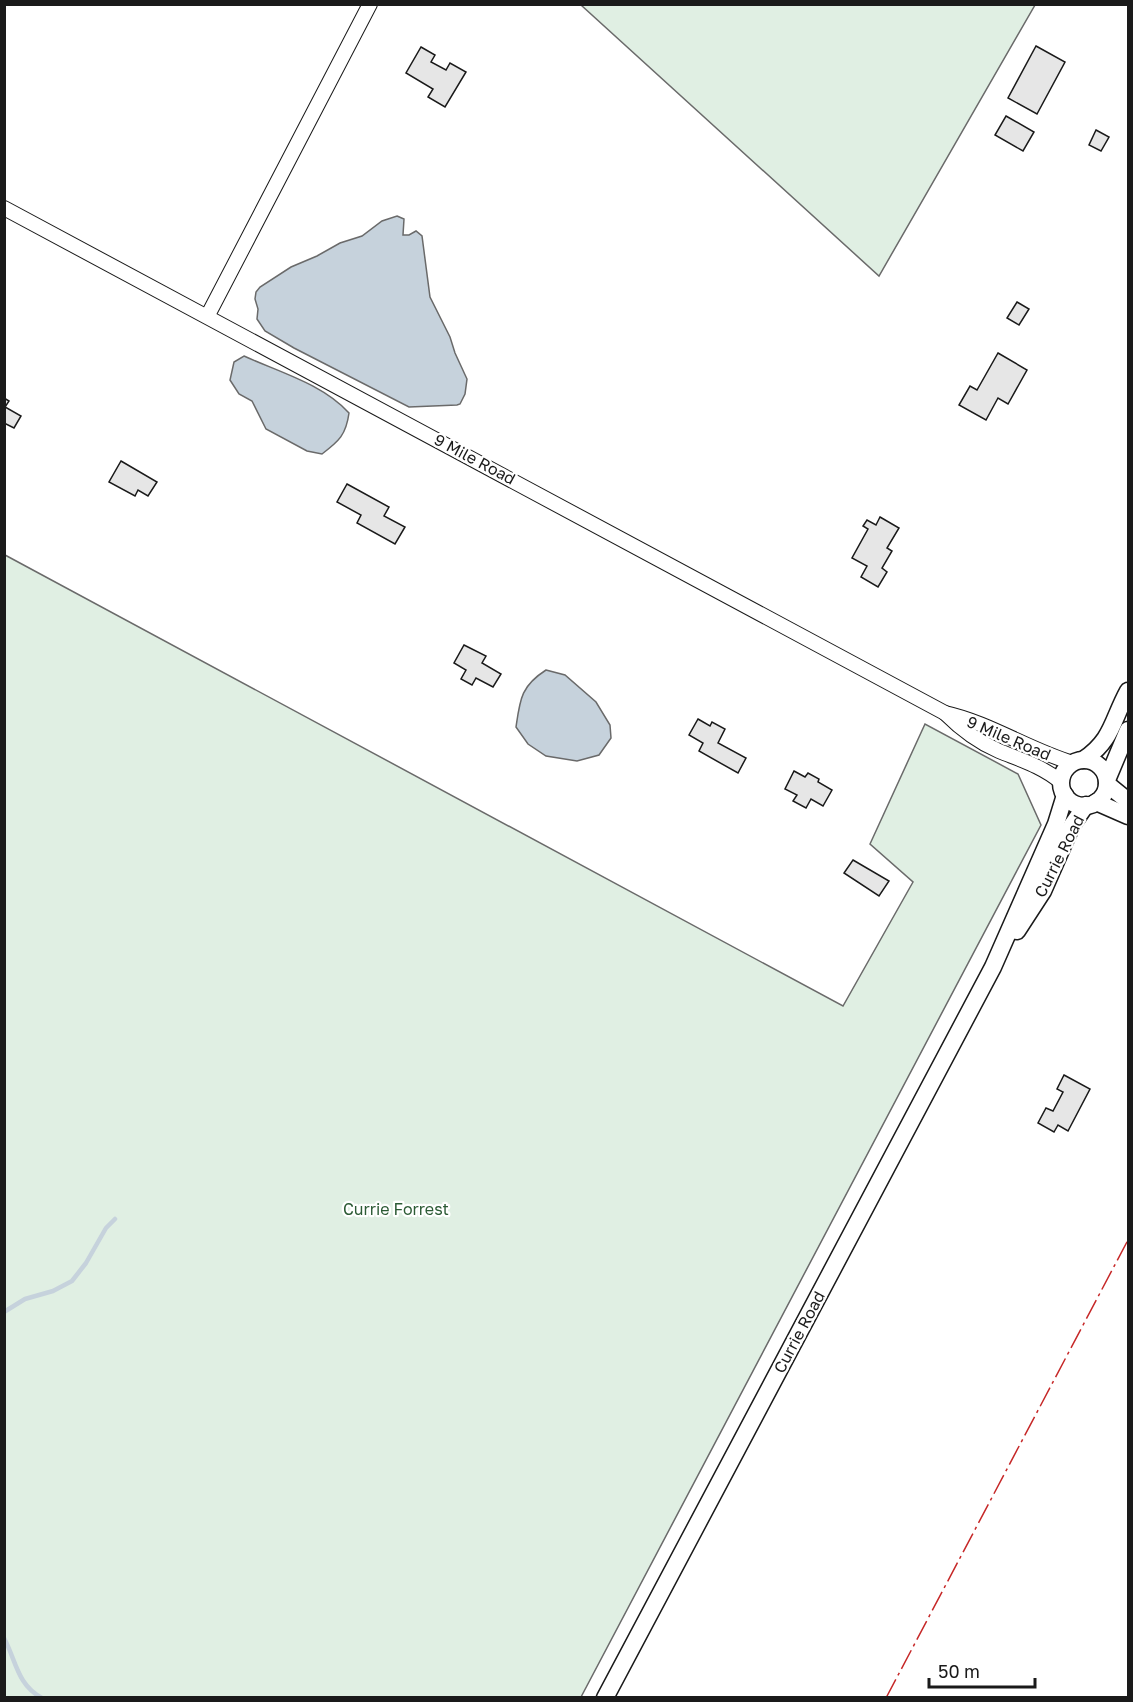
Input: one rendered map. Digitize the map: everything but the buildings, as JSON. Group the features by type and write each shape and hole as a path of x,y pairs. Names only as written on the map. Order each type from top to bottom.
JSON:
{"street":[{"path":"208,315 370,4"},
{"name":"9 Mile Road","path":"4,208 208,315 945,714 962,730 979,741 1044,769 1063,788"},
{"path":"1128,691 1105,741 1099,749 1066,769 1063,788 1074,803 1091,804 1128,816"},
{"name":"9 Mile Road","path":"945,714 966,718 1045,754 1078,762"},
{"path":"1091,804 1104,794 1128,730"},
{"path":"1078,762 1099,766 1107,782 1128,801"},
{"name":"Currie Road","path":"604,1698 993,967 1056,824 1063,788"},
{"name":"Currie Road","path":"993,967 1043,891 1072,825 1091,804"}],"green space":[{"path":"581,5 1035,5 879,276"},
{"name":"Currie Forrest","path":"5,555 843,1006 913,882 870,844 925,724 1018,774 1041,825 581,1697 5,1697"}],"shaded area":[{"path":"397,216 404,219 403,235 416,231 422,236 430,297 467,379 465,394 460,404 457,405 409,407 294,348 265,331 257,319 258,309 255,299 260,287 291,267 340,243 362,236 382,221"},
{"path":"244,356 314,386 349,413 344,432 337,441 322,454 307,451 266,429 252,401 239,394 230,380 234,362"},
{"path":"546,670 565,675 596,702 610,725 611,738 599,755 577,761 546,756 528,744 516,727 523,694 531,682"}],"waterway":[{"path":"4,1312 25,1299 53,1291 72,1281 86,1263 106,1228 115,1219"},
{"path":"4,1638 22,1679 34,1693 42,1698"}],"power":[{"path":"886,1698 1128,1240"}]}
